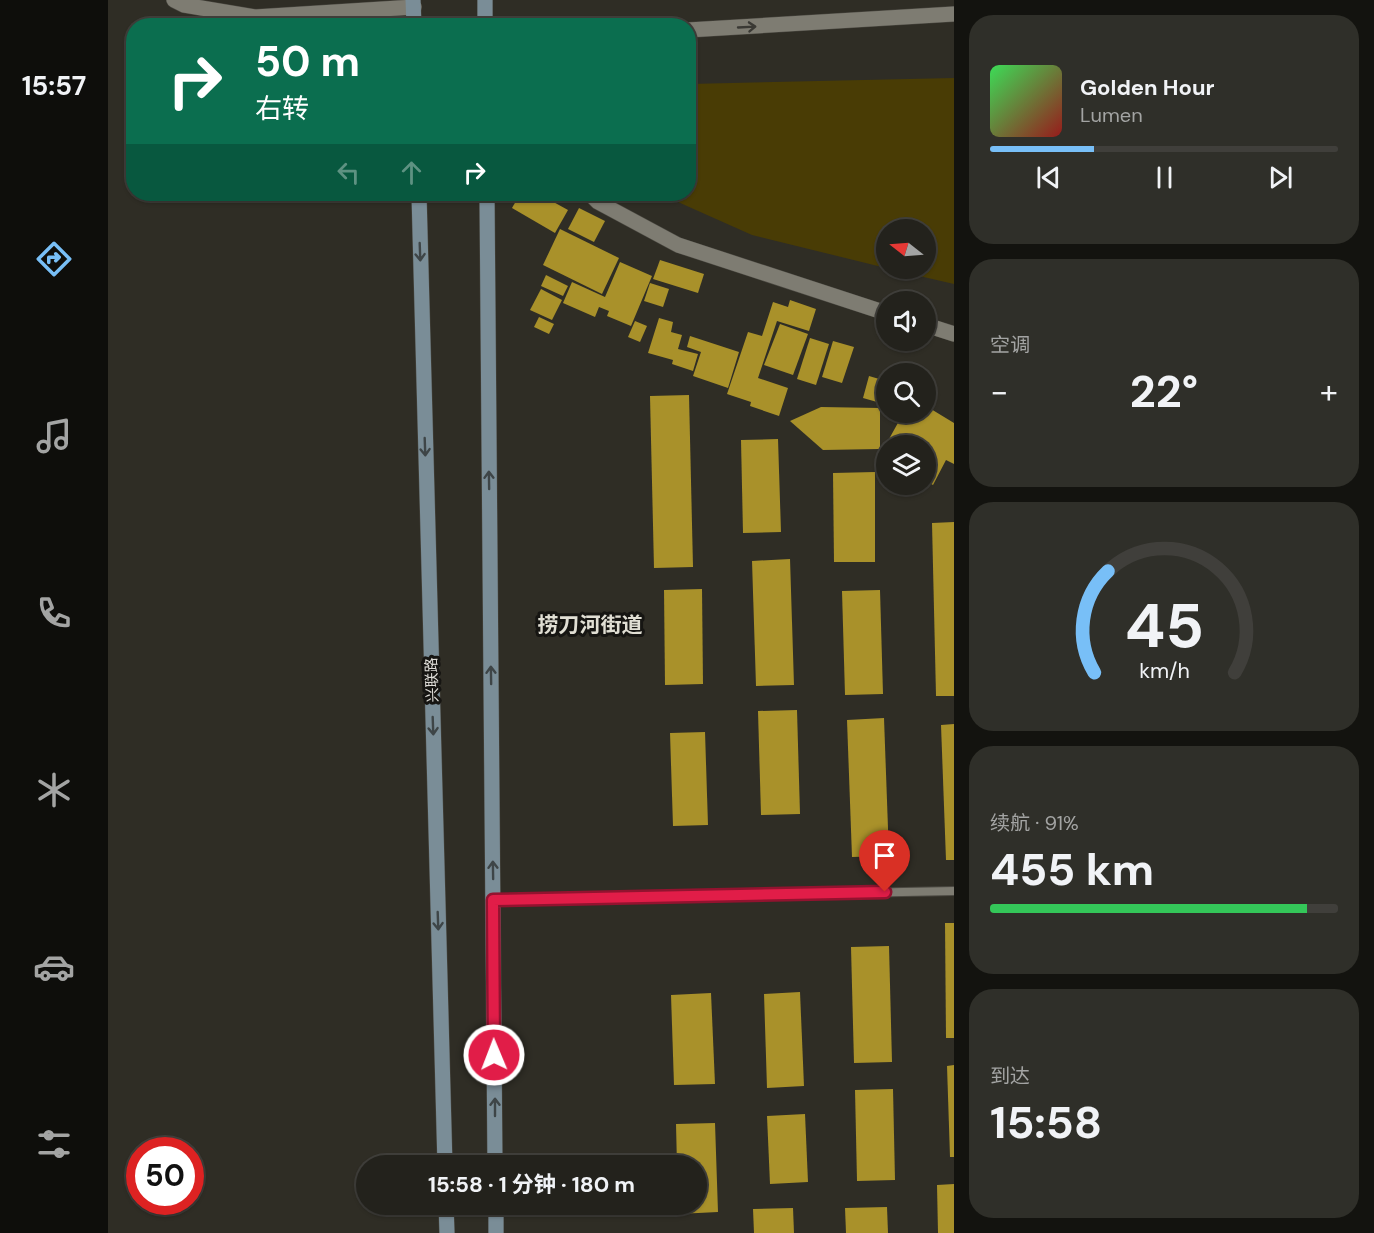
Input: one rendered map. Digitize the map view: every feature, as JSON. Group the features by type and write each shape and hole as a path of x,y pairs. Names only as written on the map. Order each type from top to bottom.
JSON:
{"main road":[{"path":"485,0 485,18"},
{"name":"兴联路","path":"418,201 445,1155"},
{"path":"487,201 495,1155"},
{"path":"446,1215 447,1233"},
{"path":"496,1215 496,1233"}],"street":[{"path":"174,0 184,5 255,17 414,3"},
{"path":"696,30 954,14"},
{"path":"597,201 678,245 876,310"},
{"path":"936,328 954,334"}],"lane":[{"path":"493,900 954,891"}],"shaded area":[{"path":"954,78 954,284 932,279 936,279 936,219 876,219 876,266 752,235 676,201 696,201 696,84"}],"building":[{"path":"516,201 552,201 568,210 555,233 512,208"},
{"path":"579,208 605,221 594,242 568,229"},
{"path":"560,229 619,258 602,294 543,265"},
{"path":"660,260 704,274 698,293 653,279"},
{"path":"620,262 652,276 631,326 607,316 609,311 599,307 595,317 563,303 572,282 605,297"},
{"path":"546,275 568,286 563,296 541,286"},
{"path":"650,283 669,289 663,307 644,301"},
{"path":"541,289 562,300 552,320 530,310"},
{"path":"790,300 816,309 809,331 777,321 758,378 788,388 779,416 750,406 751,402 727,394 748,332 762,336 773,302 788,307"},
{"path":"539,317 554,324 549,334 534,327"},
{"path":"659,318 673,322 671,332 682,335 678,349 698,354 693,371 672,364 673,360 648,353"},
{"path":"635,321 647,326 640,342 628,337"},
{"path":"780,324 808,334 793,375 764,365"},
{"path":"690,336 739,352 728,388 693,376 701,352 687,347"},
{"path":"810,338 829,344 816,385 797,379"},
{"path":"833,341 854,347 842,383 822,377"},
{"path":"869,376 876,378 876,402 863,398"},
{"path":"689,395 693,567 654,568 650,396"},
{"path":"821,407 876,408 876,423 880,423 880,435 876,435 876,449 823,450 790,421"},
{"path":"936,412 954,423 954,464 946,460 936,479 936,435 891,435 898,423 936,423"},
{"path":"778,439 781,532 743,533 741,440"},
{"path":"875,472 875,562 834,562 833,473"},
{"path":"954,522 954,696 936,696 932,523"},
{"path":"790,559 794,685 756,686 752,561"},
{"path":"702,589 703,684 665,685 664,590"},
{"path":"880,590 883,694 845,695 842,591"},
{"path":"797,710 800,814 761,815 758,711"},
{"path":"884,718 889,856 852,857 847,720"},
{"path":"954,724 954,860 946,860 941,725"},
{"path":"705,732 708,825 673,826 670,733"},
{"path":"945,923 954,923 954,1038 946,1038"},
{"path":"889,946 892,1062 854,1063 851,947"},
{"path":"800,992 804,1086 767,1088 764,994"},
{"path":"711,993 715,1084 674,1085 671,995"},
{"path":"954,1065 954,1157 950,1157 947,1066"},
{"path":"893,1089 895,1180 857,1181 855,1090"},
{"path":"805,1114 808,1182 770,1184 767,1116"},
{"path":"715,1123 718,1212 707,1213 707,1155 677,1155 676,1124"},
{"path":"954,1184 954,1233 938,1233 937,1185"},
{"path":"887,1207 888,1233 846,1233 845,1208"},
{"path":"793,1208 794,1233 754,1233 753,1209"}],"district":[{"name":"捞刀河街道","path":"590,625"}],"route":[{"path":"494,1055 493,900 885,892"}]}
